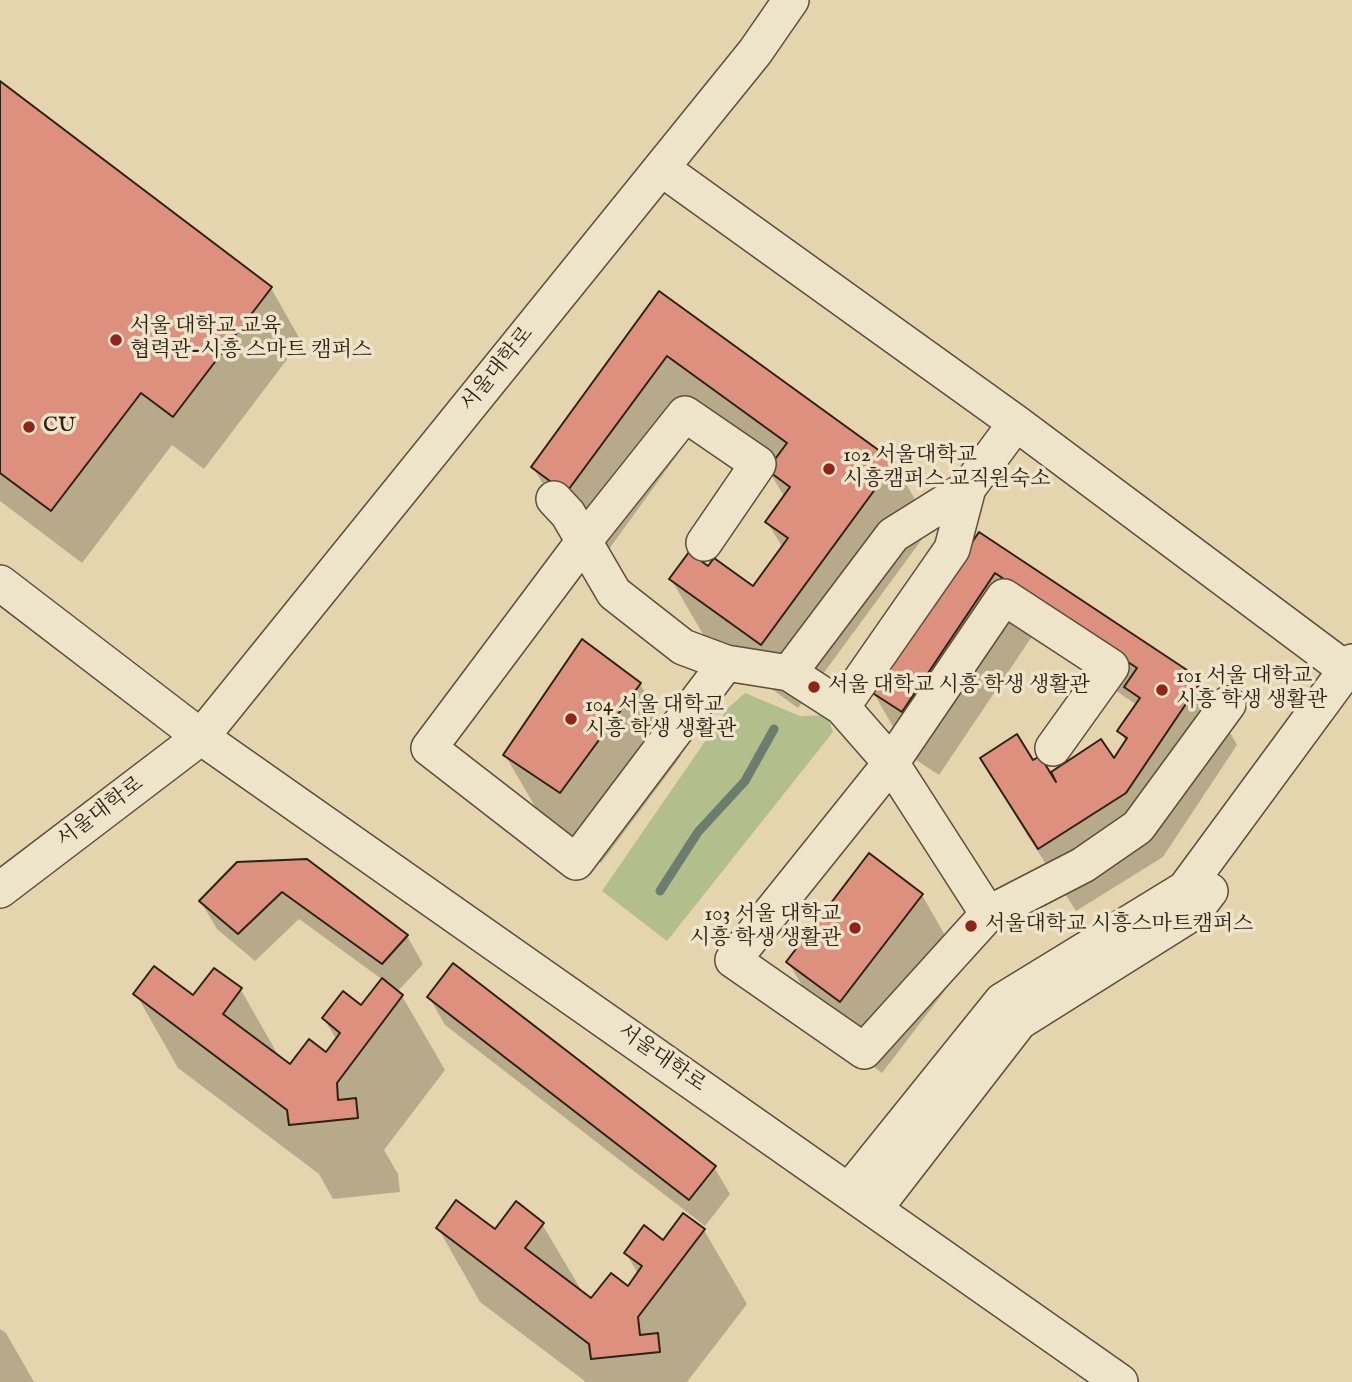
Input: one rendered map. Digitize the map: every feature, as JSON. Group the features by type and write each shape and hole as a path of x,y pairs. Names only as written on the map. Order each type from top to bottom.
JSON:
{"street":[{"name":"서울대학로","path":"0,890 201,737 755,52 791,0"},
{"path":"661,169 1016,424 1351,676 1194,912 1019,1022 862,1200"},
{"path":"704,543 758,464 685,415 584,541 429,747 576,862 726,663"},
{"path":"842,707 951,549 968,488 1016,424"},
{"path":"789,673 892,535 968,488"},
{"path":"554,499 568,514 614,593 683,647 726,663 789,673 842,707 891,762 988,914"},
{"path":"0,583 201,737"},
{"path":"1053,748 1111,667 1004,597 891,762 733,960 864,1051 988,914 1083,865 1139,827 1228,704"},
{"name":"서울대학로","path":"201,737 1120,1382"}],"green space":[{"path":"745,693 800,716 827,715 833,732 667,941 602,891 728,708"}],"building":[{"name":"서울 대학교 교육 협력관-시흥 스마트 캠퍼스","path":"0,81 272,287 173,417 141,393 51,511 0,473"},
{"name":"102 서울대학교 시흥캠퍼스 교직원숙소","path":"659,291 895,462 761,645 669,579 689,552 708,566 714,558 753,586 788,538 765,522 790,487 767,470 787,443 667,356 566,493 531,467"},
{"name":"101 서울 대학교 시흥 학생 생활관","path":"979,532 1202,680 1126,793 1038,849 980,758 1017,734 1033,760 1040,756 1056,782 1051,772 1101,739 1114,758 1127,738 1117,731 1140,698 1124,687 1137,668 995,573 902,712 871,692"},
{"name":"104 서울 대학교 시흥 학생 생활관","path":"582,639 641,683 560,793 503,755"},
{"name":"103 서울 대학교 시흥 학생 생활관","path":"869,853 923,894 840,1002 786,962"},
{"path":"307,859 408,935 382,964 282,892 238,934 199,901 237,862"},
{"path":"453,963 716,1166 689,1200 427,997"},
{"path":"154,966 193,995 214,968 242,988 223,1014 290,1064 309,1039 326,1052 340,1033 322,1018 343,991 361,1005 382,978 403,995 337,1083 338,1100 356,1098 358,1118 289,1125 287,1110 133,994"},
{"path":"456,1200 495,1229 516,1201 544,1223 525,1248 591,1298 611,1273 628,1286 642,1266 624,1253 644,1225 663,1240 683,1213 705,1229 638,1317 640,1335 658,1333 660,1352 591,1359 589,1344 436,1228"}],"waterway":[{"path":"660,891 698,832 745,781 774,729"}],"place":[{"name":"서울 대학교 교육 협력관-시흥 스마트 캠퍼스","path":"116,340"},
{"name":"CU","path":"29,427"},
{"name":"102 서울대학교 시흥캠퍼스 교직원숙소","path":"829,469"},
{"name":"서울 대학교 시흥 학생 생활관","path":"814,687"},
{"name":"101 서울 대학교 시흥 학생 생활관","path":"1162,690"},
{"name":"104 서울 대학교 시흥 학생 생활관","path":"571,719"},
{"name":"서울대학교 시흥스마트캠퍼스","path":"971,926"},
{"name":"103 서울 대학교 시흥 학생 생활관","path":"855,928"}]}
